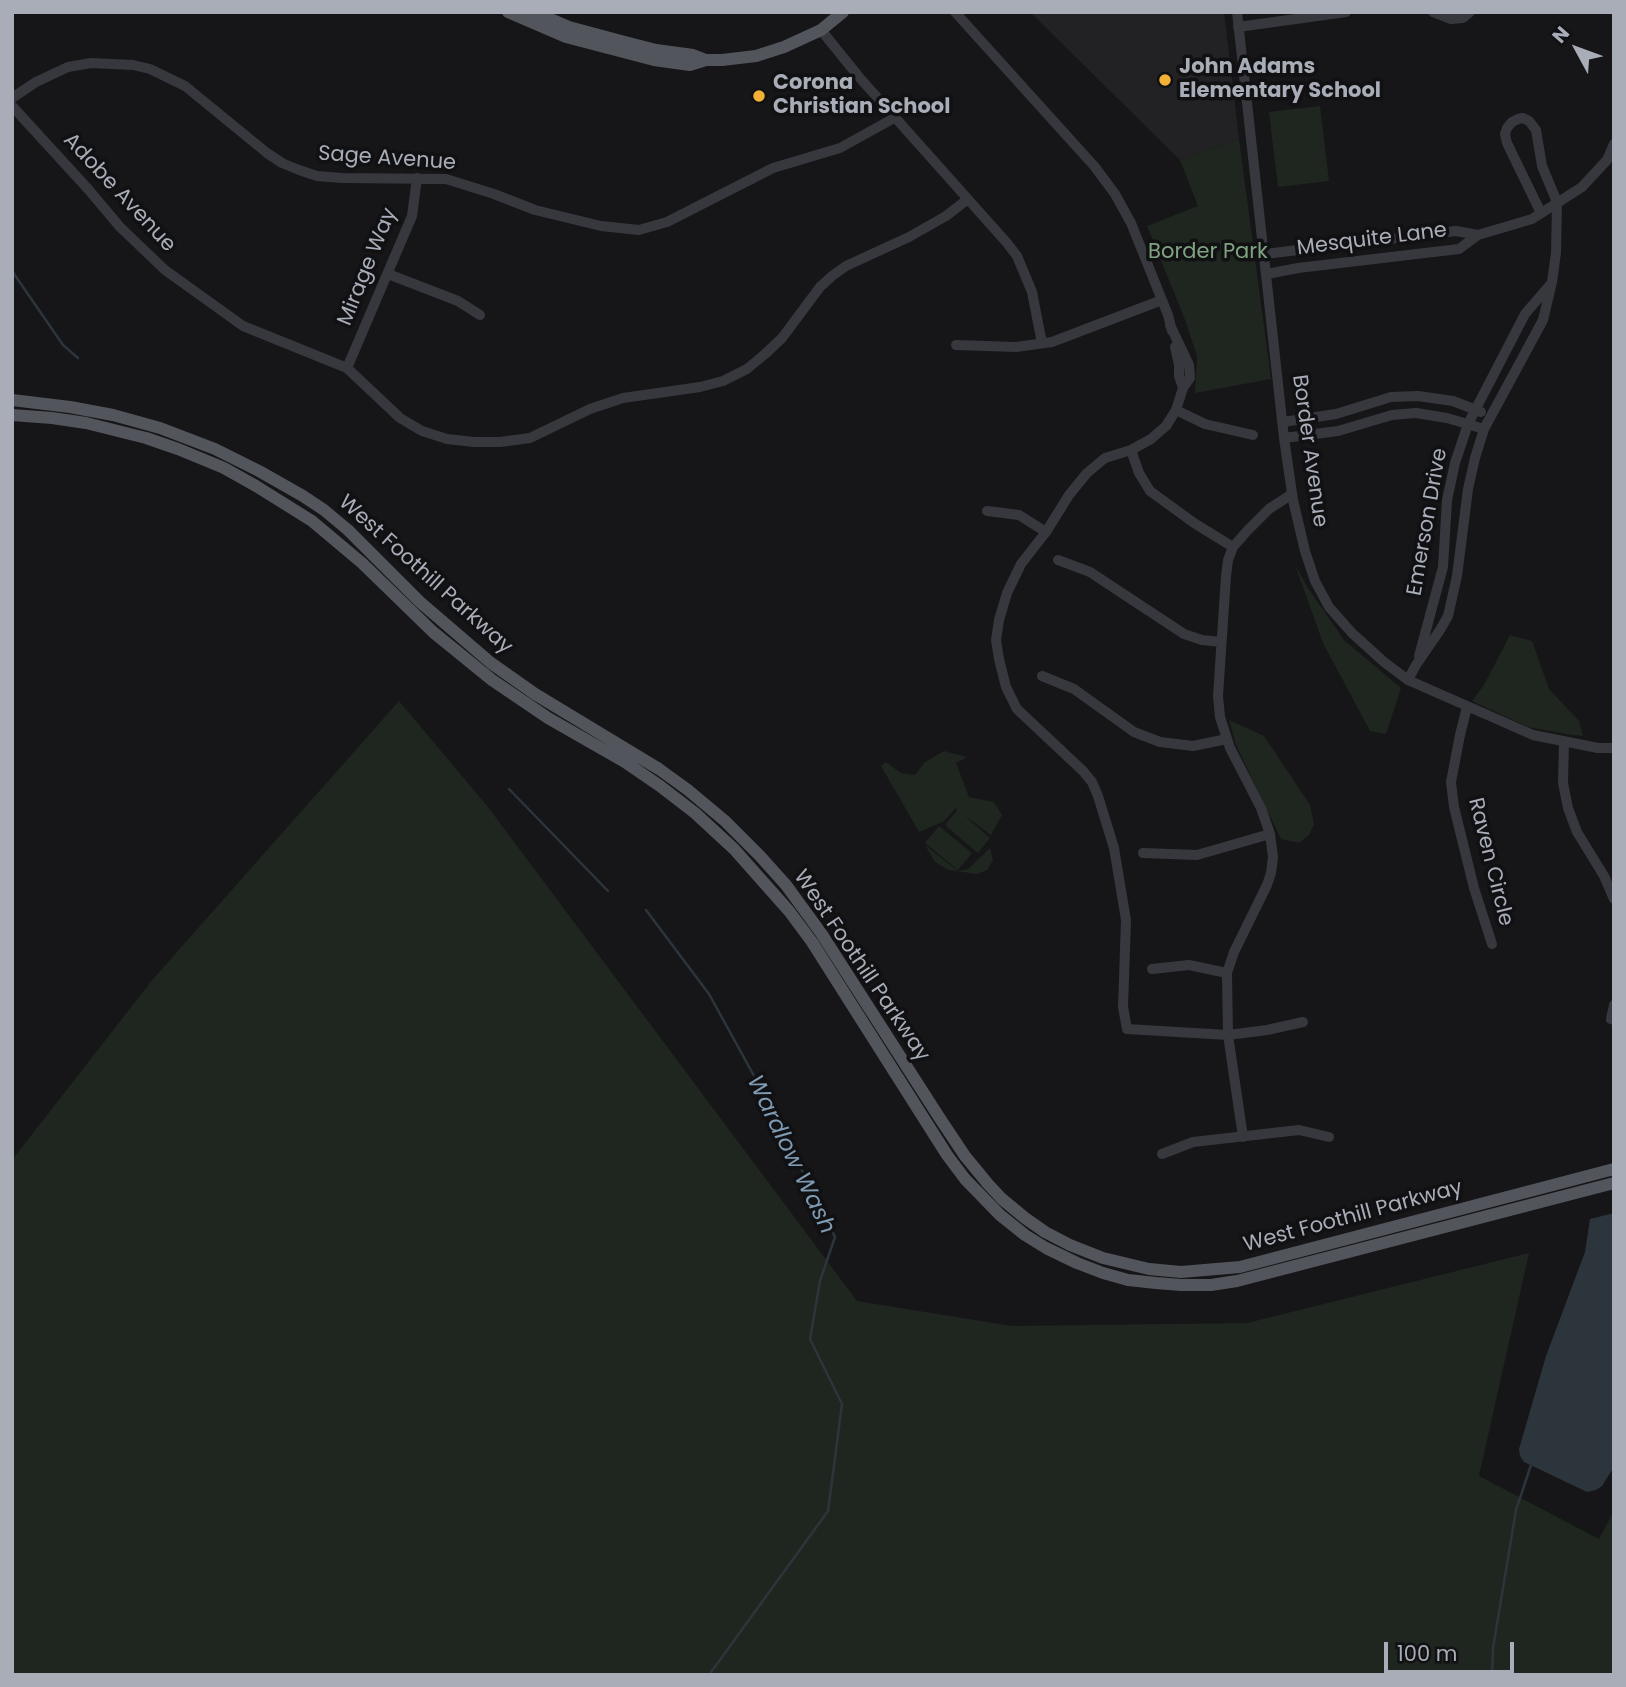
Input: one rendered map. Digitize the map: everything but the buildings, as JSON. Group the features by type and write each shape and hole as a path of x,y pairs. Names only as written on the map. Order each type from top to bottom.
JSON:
{"main road":[{"path":"508,12 566,37 654,60 690,65 706,60 756,56 784,47 821,30 843,12"},
{"path":"534,12 569,27 706,60"},
{"name":"West Foothill Parkway","path":"12,400 70,407 144,423 215,449 281,484 324,510 348,530 420,602 491,663 535,694 659,769 688,790 725,821 786,885 821,933 965,1156 988,1184 1026,1218 1070,1245 1103,1258 1149,1269 1181,1272 1240,1267 1614,1169"},
{"name":"West Foothill Parkway","path":"12,415 86,423 146,438 224,468 256,486 313,521 433,632 492,680 525,704 625,762 695,813 767,884 812,942 947,1155 965,1179 1000,1215 1025,1235 1077,1264 1128,1280 1181,1285 1237,1281 1614,1183"},
{"path":"1532,1203 1546,1193 1614,1175"}],"street":[{"path":"955,12 1096,167 1115,194 1131,223 1188,365 1190,378 1166,426 1151,439 1130,450 1105,458 1087,473 1021,565 1007,593 996,640 1006,687 1017,709 1083,771 1098,796 1114,848 1126,920 1123,1007 1127,1029 1228,1035 1303,1022"},
{"name":"Border Avenue","path":"1237,12 1284,438 1293,498 1305,551 1315,580 1329,607 1352,633 1408,680 1533,735 1598,748 1614,748"},
{"path":"1238,27 1346,12"},
{"path":"1433,12 1451,19 1463,18 1470,12"},
{"path":"821,30 1017,256 1032,292 1042,343"},
{"name":"Sage Avenue","path":"12,99 36,82 68,67 91,63 133,65 150,69 186,86 267,153 282,163 317,176 446,179 536,209 601,226 639,229 667,222 773,168 840,148 895,117"},
{"name":"Adobe Avenue","path":"12,106 120,227 165,270 243,326 347,368 400,418 447,439 474,442 530,438 590,409 622,398 723,381 747,369 782,338 820,287 832,276 846,266 909,237 968,200"},
{"name":"Emerson Drive","path":"1408,680 1448,616 1457,576 1468,489 1484,429 1542,320 1552,282 1556,253 1557,202 1542,166 1536,130 1522,118 1511,122 1505,134 1541,213"},
{"name":"Mesquite Lane","path":"1267,274 1460,249 1478,235 1532,219 1582,187 1607,160 1614,144"},
{"name":"Mirage Way","path":"347,368 412,216 417,178"},
{"name":"Mesquite Lane","path":"1265,254 1456,231 1478,235"},
{"path":"388,274 458,300 480,315"},
{"name":"Emerson Drive","path":"1416,665 1443,567 1447,500 1455,463 1468,424 1525,314 1552,282"},
{"path":"956,345 1016,347 1052,342 1162,300"},
{"path":"1283,422 1336,414 1391,397 1418,396 1452,401 1490,416"},
{"path":"1176,410 1205,424 1253,435"},
{"path":"1284,438 1338,431 1392,415 1416,413 1447,418 1484,429"},
{"path":"1130,450 1150,491 1233,547"},
{"path":"1243,1137 1228,1035 1227,973 1234,952 1267,885 1273,857 1270,834 1261,808 1227,739 1220,717 1218,696 1226,576 1233,547 1261,518 1271,517 1293,498"},
{"path":"987,510 1018,515 1046,533"},
{"path":"1058,560 1090,572 1184,634 1221,642"},
{"path":"1042,676 1074,689 1134,732 1160,742 1193,746 1227,739"},
{"name":"Raven Circle","path":"1467,707 1451,782 1452,795 1459,834 1492,944"},
{"path":"1564,742 1563,783 1568,808 1577,832 1611,882 1614,899"},
{"path":"1143,853 1197,855 1270,834"},
{"path":"1152,969 1189,965 1227,973"},
{"path":"1612,1020 1614,1005"},
{"path":"1162,1154 1193,1142 1299,1130 1329,1137"}],"shaded area":[{"name":"John Adams Elementary School","path":"1030,12 1224,12 1239,139 1180,160"},
{"path":"1614,1213 1614,1467 1602,1486 1587,1492 1524,1462 1519,1449 1546,1356 1585,1252 1590,1219"}],"green space":[{"path":"1320,106 1329,181 1278,187 1269,112"},
{"name":"Border Park","path":"1239,139 1271,379 1195,393 1197,356 1147,226 1198,206 1180,160"},
{"path":"1295,565 1344,640 1401,688 1386,734 1370,731 1323,643"},
{"path":"1510,635 1532,641 1549,689 1579,721 1583,736 1528,727 1472,701 1484,685"},
{"path":"399,701 488,807 857,1301 1012,1326 1247,1323 1529,1253 1479,1476 1599,1539 1614,1511 1614,1675 12,1675 12,1160 153,979"},
{"path":"1229,720 1264,736 1310,805 1314,824 1309,835 1299,843 1281,839 1236,745"},
{"path":"944,751 967,757 956,763 969,797 994,802 1002,815 991,835 964,815 990,838 978,853 945,825 956,808 943,822 919,832 881,766 886,762 901,773 915,775 925,762"},
{"path":"939,826 972,853 958,870 925,843"},
{"path":"925,845 958,871 968,869 990,848 993,860 987,870 977,874 949,870 935,862"}],"waterway":[{"name":"Wardlow Wash","path":"12,271 63,345 78,358"},
{"name":"Wardlow Wash","path":"509,789 608,891"},
{"name":"Wardlow Wash","path":"646,910 709,994 764,1094 835,1237 820,1281 810,1339 842,1404 828,1511 709,1675"},
{"path":"1492,1675 1493,1648 1516,1510 1532,1462"}],"place":[{"name":"John Adams Elementary School","path":"1165,80"},
{"name":"Corona Christian School","path":"759,96"}]}
